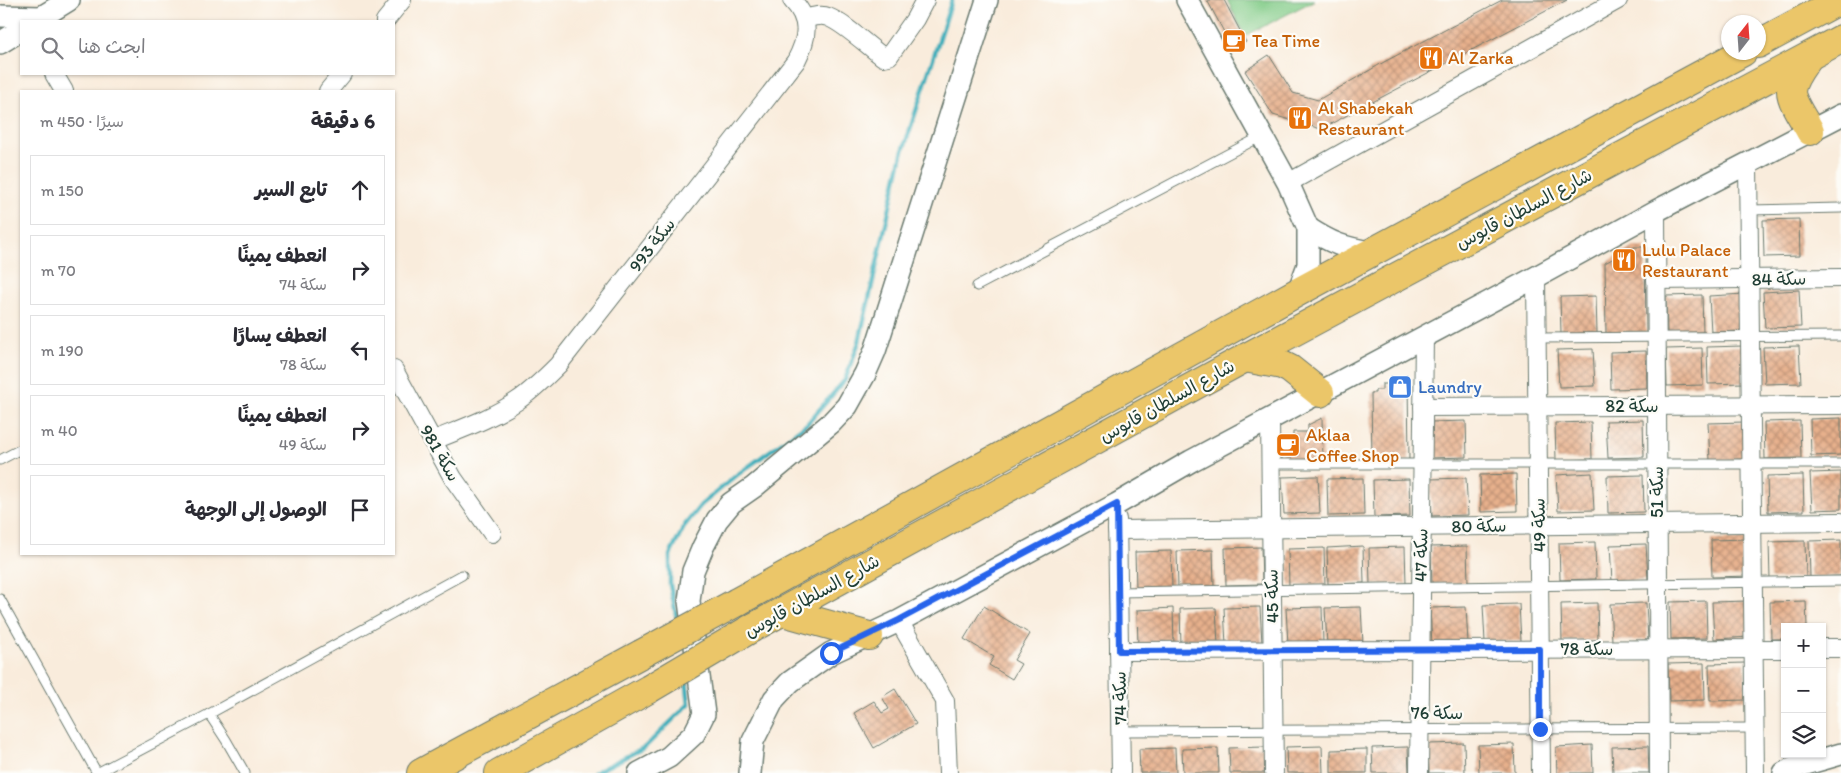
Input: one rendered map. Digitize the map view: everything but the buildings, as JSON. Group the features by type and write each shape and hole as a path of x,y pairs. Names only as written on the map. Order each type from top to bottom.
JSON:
{"highway":[{"path":"1766,40 1840,0"},
{"name":"شارع السلطان قابوس","path":"499,773 649,689 752,628 1245,358 1841,39"},
{"path":"1808,58 1794,81 1791,92 1810,131"},
{"name":"شارع السلطان قابوس","path":"421,773 737,602 1371,252 1728,60"},
{"path":"1245,358 1282,365 1290,369 1320,393"},
{"path":"783,612 869,636"}],"street":[{"path":"0,16 38,19 69,0"},
{"path":"386,20 402,0"},
{"path":"792,0 801,10 805,19 827,16 882,57 889,56 915,19 925,0"},
{"path":"639,773 670,757 694,734 704,714 690,601 693,571 717,520 731,503 754,487 831,423 847,406 876,351 987,0"},
{"path":"1186,0 1288,183 1308,228 1308,265 1298,292"},
{"path":"1288,183 1618,0"},
{"name":"سكة 993","path":"432,441 487,418 517,401 537,385 558,364 796,61 804,46 806,35 805,19"},
{"path":"0,43 20,31"},
{"path":"55,75 63,90"},
{"path":"329,90 341,75"},
{"path":"750,773 753,742 774,699 790,682 831,653 869,636 1117,504 1191,461 1656,211 1841,115"},
{"path":"1748,164 1755,773"},
{"name":"سكة 51","path":"1656,211 1659,773"},
{"path":"1308,228 1331,242 1350,249 1371,252"},
{"name":"سكة 49","path":"1536,277 1541,773"},
{"name":"سكة 84","path":"1656,280 1841,278"},
{"name":"سكة 47","path":"1419,773 1424,336"},
{"name":"سكة 981","path":"395,372 453,478 492,533"},
{"name":"سكة 82","path":"1423,407 1841,405"},
{"name":"سكة 45","path":"1270,419 1274,773"},
{"name":"سكة 74","path":"1117,504 1121,773"},
{"name":"سكة 80","path":"1117,530 1841,522"},
{"path":"899,620 945,701 948,773"},
{"name":"سكة 78","path":"1119,651 1781,648"},
{"path":"1826,648 1841,648"},
{"path":"1784,773 1796,767 1841,754"}],"lane":[{"path":"976,286 1262,136"},
{"path":"1749,210 1841,208"},
{"path":"1537,338 1841,336"},
{"path":"0,460 20,450"},
{"path":"1270,464 1841,464"},
{"path":"0,599 97,773 209,714 462,575"},
{"path":"1118,592 1841,581"},
{"path":"209,714 244,773"},
{"name":"سكة 76","path":"1120,731 1754,728"}],"green space":[{"path":"1227,0 1315,0 1245,36"}],"waterway":[{"path":"678,624 670,585 670,555 685,525 701,505 737,475 807,424 845,380 859,342 902,154 952,0"},
{"path":"594,773 645,747 689,704 686,679"}],"place":[{"name":"Tea Time","path":"1234,41"},
{"name":"Al Zarka","path":"1431,58"},
{"name":"Al Shabekah Restaurant","path":"1300,118"},
{"name":"Lulu Palace Restaurant","path":"1624,260"},
{"name":"Laundry","path":"1400,387"},
{"name":"Aklaa Coffee Shop","path":"1288,445"}],"route":[{"path":"831,653 869,636 1117,504 1119,651 1540,649 1540,729"}]}
